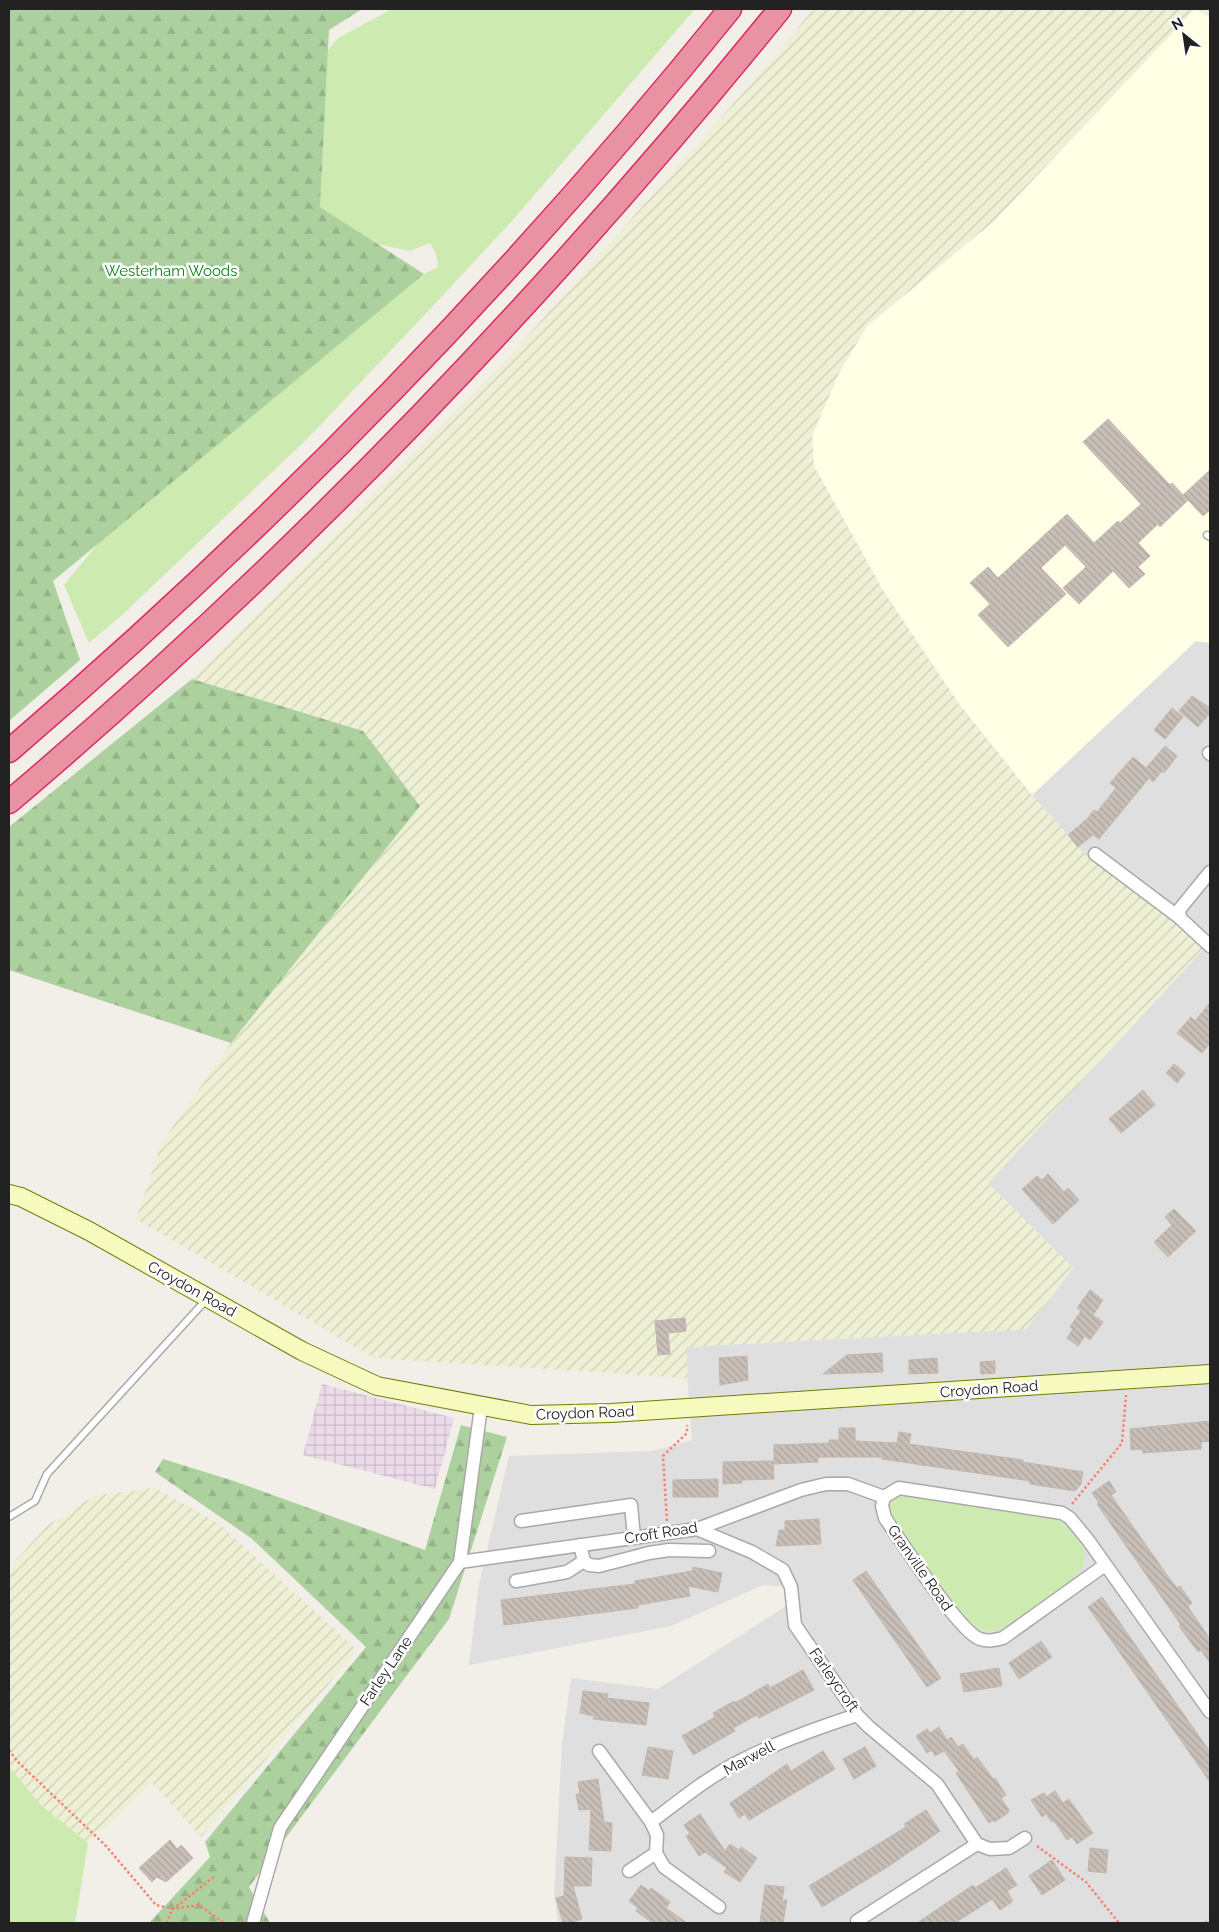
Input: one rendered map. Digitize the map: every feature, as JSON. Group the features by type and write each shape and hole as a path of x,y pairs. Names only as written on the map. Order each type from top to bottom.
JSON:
{"highway":[{"path":"9,751 219,561 393,388 563,206 730,9"},
{"path":"9,802 138,687 265,569 453,381 622,197 780,9"}],"main road":[{"name":"Croydon Road","path":"9,1194 22,1198 89,1231 302,1351 377,1386 531,1415 687,1408 1210,1374"}],"street":[{"path":"1094,854 1180,918 1210,946"},
{"path":"1180,918 1179,910 1210,872"},
{"name":"Farley Lane","path":"253,1923 280,1828 460,1562 481,1407"},
{"name":"Croft Road","path":"460,1562 668,1531 698,1529 801,1490 826,1484 848,1484 884,1497"},
{"path":"884,1497 899,1488 1063,1514 1075,1524 1210,1712"},
{"name":"Granville Road","path":"884,1497 882,1506 885,1518 962,1626 980,1639 992,1640 1003,1638 1105,1565"},
{"path":"520,1521 631,1505 634,1537"},
{"name":"Farleycroft","path":"698,1529 752,1552 783,1570 791,1587 795,1626 857,1714 869,1727 937,1784 977,1844"},
{"path":"580,1545 584,1561 589,1565 599,1566 649,1553 669,1550 709,1551"},
{"path":"516,1581 567,1572 584,1561"},
{"name":"Marwell","path":"651,1822 691,1792 738,1762 787,1739 857,1714"},
{"path":"599,1751 651,1822 657,1835 656,1853 664,1867 719,1908"},
{"path":"857,1921 977,1844 990,1849 1009,1848 1025,1838"},
{"path":"630,1871 656,1853"}],"lane":[{"path":"9,1517 35,1502 47,1474 208,1298"}],"path":[{"path":"1063,1514 1122,1442 1126,1380"},
{"path":"668,1531 663,1456 687,1433 687,1408"},
{"path":"9,1750 17,1761 106,1846 156,1905 173,1909 199,1905 224,1923"},
{"path":"1025,1838 1086,1882 1119,1923"},
{"path":"166,1923 173,1909 215,1876"},
{"path":"1205,1923 1210,1920"}],"shaded area":[{"path":"813,9 1195,9 993,222 867,326 839,373 812,436 814,466 884,592 959,704 1032,795 1089,859 1132,884 1208,944 988,1183 1073,1268 1026,1329 686,1347 688,1378 374,1358 136,1219 162,1142 231,1043 420,806 363,731 192,679 509,357 772,60"},
{"path":"1195,9 1210,18 1210,643 1196,641 1032,795 959,704 884,592 814,466 812,436 839,373 867,326 993,222"},
{"path":"1196,641 1210,643 1210,1923 558,1923 554,1895 562,1743 571,1678 658,1689 792,1602 791,1587 763,1585 671,1626 469,1665 479,1584 509,1456 652,1451 692,1440 685,1347 1026,1329 1073,1268 988,1183 1208,944 1089,859 1032,795"},
{"path":"322,1384 454,1418 435,1489 303,1455"},
{"path":"155,1488 218,1523 357,1650 201,1837 152,1783 88,1843 42,1806 9,1767 9,1579 14,1562 48,1525 96,1495"}],"green space":[{"name":"Westerham Woods","path":"9,9 362,9 329,30 320,207 424,274 53,581 80,660 9,721"},
{"path":"392,9 695,9 512,221 309,437 121,616 89,643 64,585 126,509 424,274 438,267 436,254 430,243 410,251 377,244 320,207 328,50 338,38"},
{"path":"192,679 363,731 420,806 231,1043 9,970 9,827"},
{"path":"461,1425 507,1437 449,1619 249,1887 270,1923 149,1923 210,1857 205,1842 366,1647 251,1538 155,1472 163,1459 234,1481 425,1550"},
{"path":"902,1495 1055,1519 1068,1528 1084,1549 1085,1559 1082,1568 1068,1584 1001,1630 986,1631 973,1627 965,1622 890,1514 889,1507 892,1502"},
{"path":"9,1767 42,1806 88,1843 75,1923 9,1923"}],"building":[{"path":"1108,419 1170,485 1172,483 1183,495 1210,470 1210,510 1203,516 1188,500 1160,527 1158,524 1138,543 1150,556 1138,567 1145,574 1129,588 1113,571 1079,604 1063,588 1086,567 1065,545 1041,568 1066,594 1008,647 978,615 990,604 970,583 988,567 998,578 1067,514 1094,543 1118,521 1120,523 1141,504 1083,442"},
{"path":"1192,696 1210,708 1210,713 1198,727 1179,711"},
{"path":"1172,708 1183,717 1165,739 1154,730"},
{"path":"1165,746 1177,756 1164,773 1162,771 1153,782 1149,778 1099,839 1093,835 1078,847 1068,835 1087,819 1094,810 1097,812 1116,788 1110,783 1133,757 1146,768"},
{"path":"1210,1003 1210,1043 1202,1053 1177,1033 1191,1017 1195,1021"},
{"path":"1174,1064 1185,1073 1177,1083 1166,1073"},
{"path":"1143,1090 1155,1105 1121,1133 1109,1119"},
{"path":"1048,1174 1064,1192 1068,1188 1079,1200 1053,1224 1022,1189 1037,1176 1042,1180"},
{"path":"1174,1209 1196,1231 1168,1257 1154,1242 1172,1225 1165,1217"},
{"path":"1090,1290 1103,1300 1093,1315 1103,1322 1090,1340 1085,1336 1078,1346 1067,1338 1073,1329 1070,1327 1081,1311 1077,1308"},
{"path":"685,1318 686,1331 668,1333 670,1354 658,1355 655,1321"},
{"path":"882,1353 883,1372 823,1374 847,1355"},
{"path":"747,1356 748,1380 720,1385 719,1358"},
{"path":"937,1358 938,1373 909,1374 909,1360"},
{"path":"995,1361 995,1373 981,1374 980,1362"},
{"path":"1210,1421 1210,1441 1201,1442 1201,1449 1143,1453 1143,1449 1131,1450 1130,1429"},
{"path":"839,1428 855,1428 855,1441 897,1443 899,1432 911,1434 909,1444 1023,1460 1023,1462 1083,1472 1081,1484 1075,1491 1030,1484 1030,1481 882,1459 882,1457 818,1457 818,1462 774,1464 774,1445 829,1443 829,1440 839,1440"},
{"path":"773,1461 774,1479 742,1480 742,1483 723,1484 723,1462"},
{"path":"718,1479 718,1497 673,1497 673,1480"},
{"path":"1109,1481 1116,1492 1111,1495 1167,1575 1177,1588 1180,1586 1192,1603 1188,1607 1210,1639 1210,1663 1201,1650 1198,1652 1179,1626 1181,1625 1097,1504 1099,1503 1092,1493"},
{"path":"819,1519 821,1544 776,1546 779,1530 785,1530 785,1521"},
{"path":"693,1567 722,1573 718,1592 688,1586 690,1596 638,1605 638,1608 504,1625 501,1600 635,1584 635,1581 692,1571"},
{"path":"866,1571 941,1678 927,1687 853,1580"},
{"path":"1102,1597 1210,1752 1210,1782 1088,1607"},
{"path":"1041,1641 1052,1657 1019,1679 1009,1663"},
{"path":"999,1668 1002,1686 964,1692 960,1674"},
{"path":"803,1670 814,1690 759,1718 757,1715 733,1728 735,1731 693,1755 682,1736 715,1717 713,1713 734,1701 735,1703 768,1684 770,1688"},
{"path":"583,1691 608,1694 607,1698 649,1703 646,1725 593,1719 594,1716 580,1713"},
{"path":"939,1727 947,1740 951,1737 958,1747 963,1744 974,1760 977,1757 993,1779 995,1778 1006,1795 1001,1798 1009,1810 1008,1813 989,1823 956,1773 959,1771 944,1751 935,1756 932,1750 927,1753 916,1736 927,1729 930,1733"},
{"path":"648,1747 673,1751 668,1779 642,1775"},
{"path":"865,1747 876,1766 854,1779 843,1759"},
{"path":"823,1751 835,1769 749,1820 745,1814 739,1818 730,1803 787,1764 791,1771"},
{"path":"598,1779 604,1822 612,1823 611,1851 589,1850 591,1809 579,1810 576,1794 580,1794 578,1782"},
{"path":"1055,1791 1063,1803 1069,1799 1093,1833 1077,1844 1072,1837 1067,1840 1054,1821 1052,1822 1046,1814 1042,1817 1031,1800 1044,1793 1046,1797"},
{"path":"926,1810 940,1831 889,1866 822,1907 809,1886 906,1827 904,1824"},
{"path":"700,1814 725,1851 730,1844 739,1850 741,1847 757,1858 740,1882 724,1872 727,1868 705,1852 699,1856 686,1836 690,1834 684,1825"},
{"path":"170,1840 177,1849 181,1845 193,1858 166,1882 157,1877 152,1882 139,1868"},
{"path":"1090,1848 1108,1850 1106,1873 1088,1871"},
{"path":"565,1857 592,1858 591,1886 573,1886 582,1919 569,1923 563,1923 556,1898 564,1896"},
{"path":"1052,1860 1065,1880 1042,1895 1029,1876"},
{"path":"1006,1868 1017,1885 1007,1891 1013,1901 1000,1910 992,1899 955,1923 917,1923 973,1885 975,1888"},
{"path":"641,1885 649,1891 651,1888 670,1902 666,1908 687,1923 652,1923 636,1911 638,1908 629,1901"},
{"path":"765,1885 784,1887 782,1902 787,1899 783,1923 760,1923"}]}
